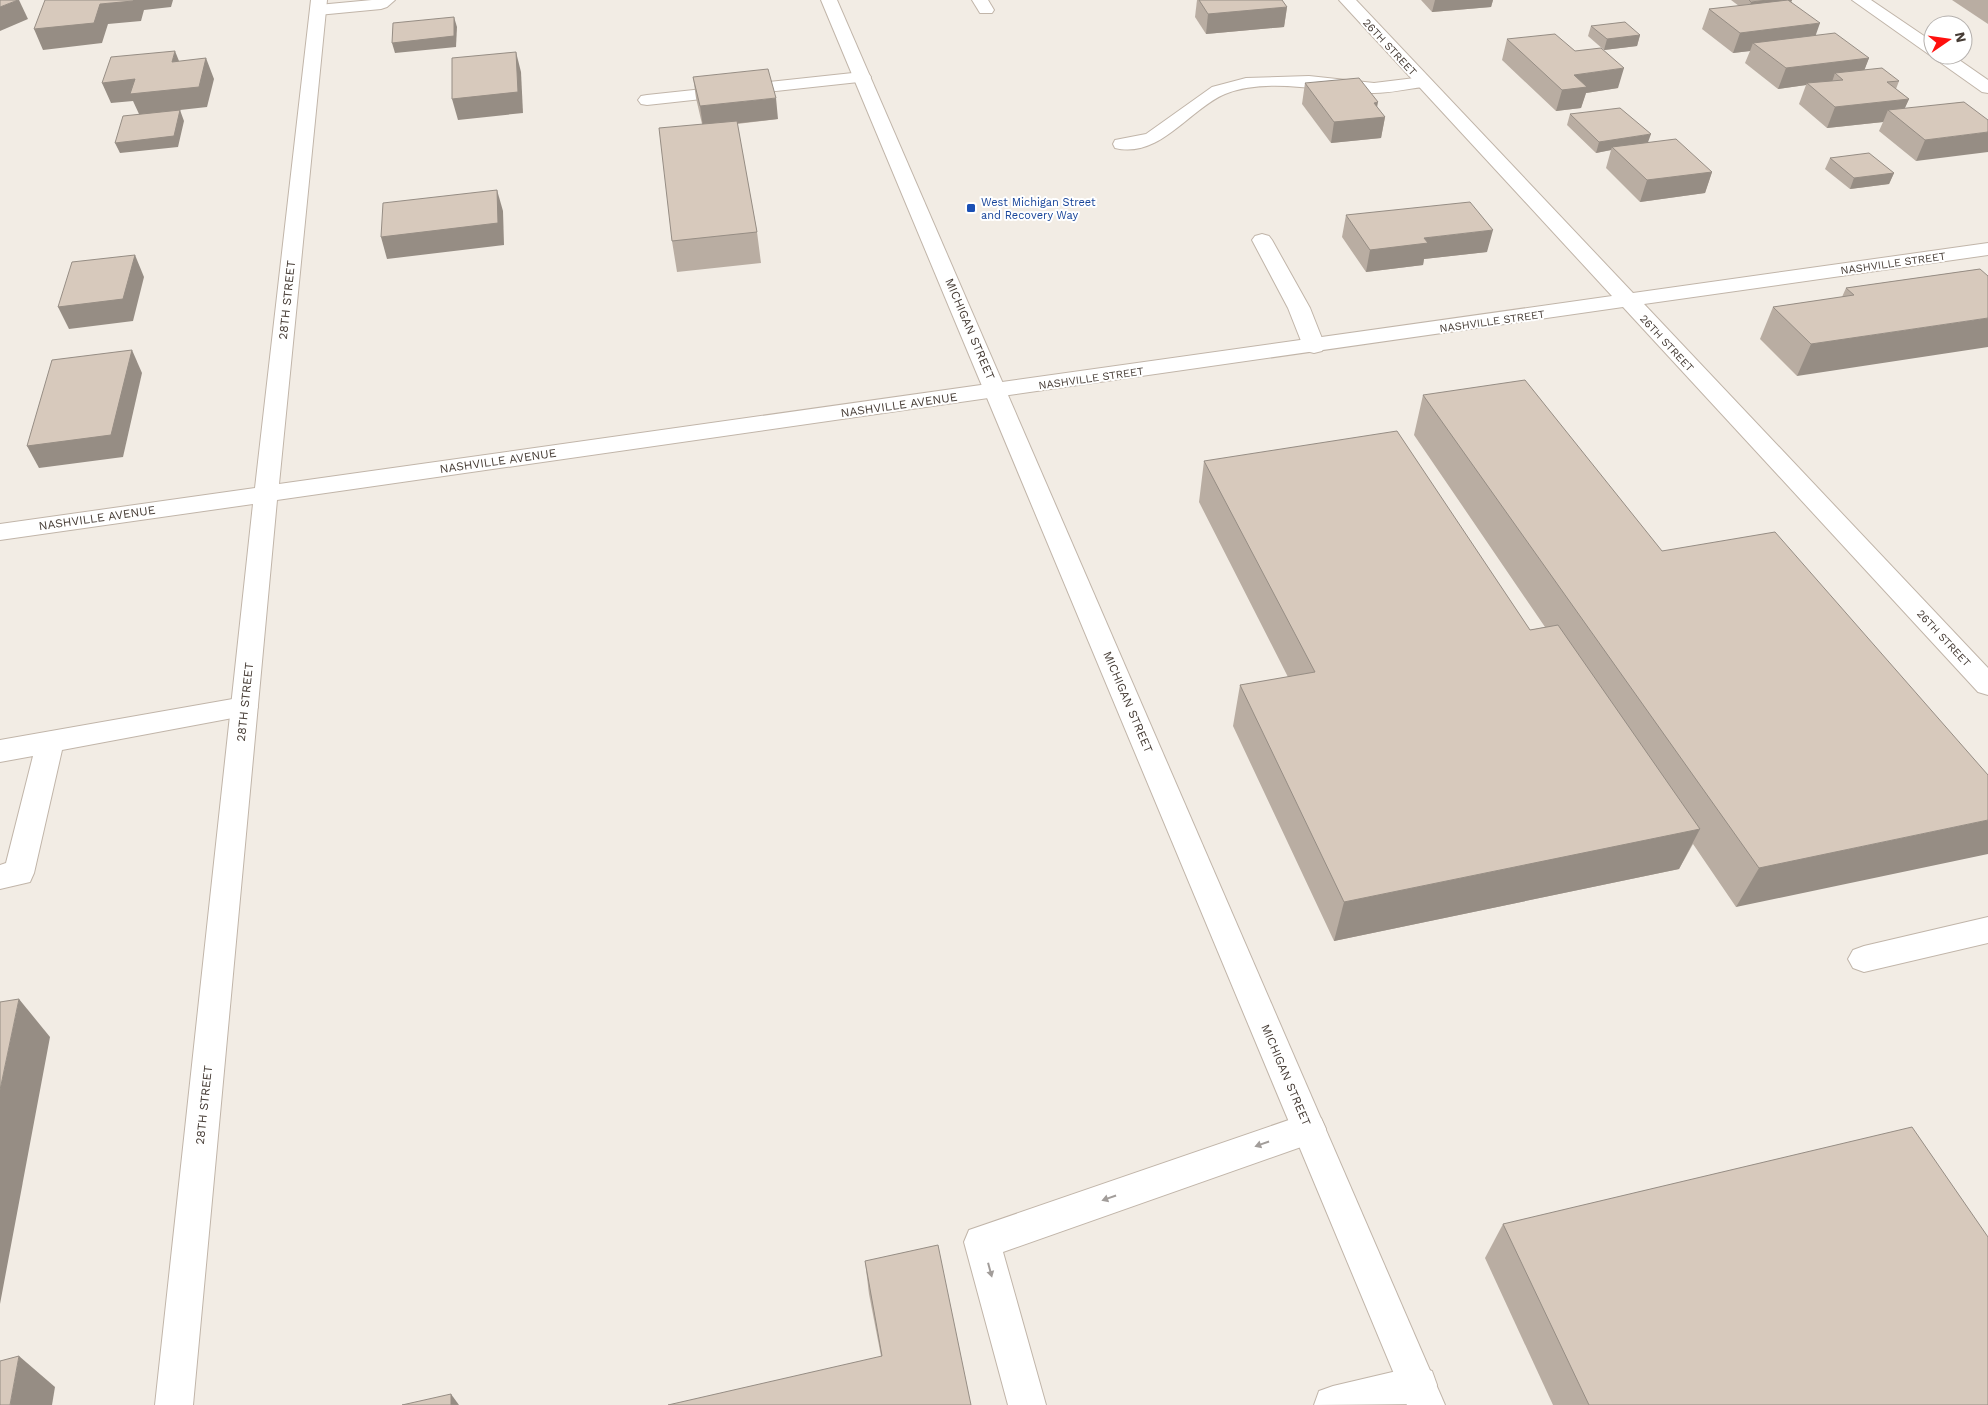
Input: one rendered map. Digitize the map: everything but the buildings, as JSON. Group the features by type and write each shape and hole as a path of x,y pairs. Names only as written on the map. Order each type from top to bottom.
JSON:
{"street":[{"path":"318,5 381,4 387,0"},
{"name":"MICHIGAN STREET","path":"828,0 997,391 1422,1395"},
{"name":"26TH STREET","path":"1346,0 1988,685"},
{"path":"1860,0 1923,43"},
{"name":"28TH STREET","path":"174,1405 244,707 318,5"},
{"path":"1955,65 1988,88"},
{"path":"646,100 862,77"},
{"path":"1122,144 1152,139 1178,118 1218,91 1246,83 1309,81 1374,88 1423,82"},
{"path":"1262,240 1299,308 1314,346"},
{"name":"NASHVILLE STREET","path":"997,391 1988,249"},
{"name":"NASHVILLE AVENUE","path":"0,532 997,391"},
{"path":"0,751 244,707"},
{"path":"0,877 20,873 50,743"},
{"path":"1864,959 1988,930"},
{"path":"1027,1405 982,1242 1308,1128"},
{"path":"1333,1405 1422,1395"}],"place":[{"name":"West Michigan Street and Recovery Way","path":"971,208"}]}
